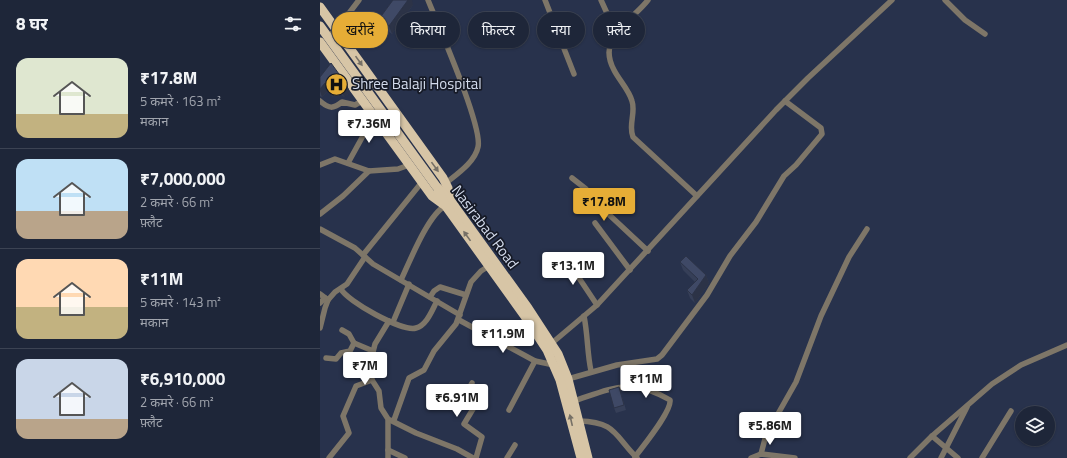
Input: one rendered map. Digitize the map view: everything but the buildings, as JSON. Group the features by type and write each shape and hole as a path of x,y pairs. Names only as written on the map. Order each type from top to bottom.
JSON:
{"highway":[{"path":"320,7 332,23"},
{"name":"Nasirabad Road","path":"320,26 436,186 489,266 539,337 554,364 560,380 581,458"},
{"path":"320,42 432,196 447,204"},
{"path":"350,48 446,183 447,204"},
{"name":"Nasirabad Road","path":"447,204 552,343 568,379 588,458"}],"street":[{"path":"350,12 359,0"},
{"path":"428,0 471,110 479,140 479,147 475,155 446,183"},
{"path":"545,0 574,74"},
{"path":"601,0 606,12"},
{"path":"636,12 648,0"},
{"path":"552,343 597,305 785,101 892,0"},
{"path":"945,0 965,20 985,34"},
{"path":"328,37 332,33"},
{"path":"610,48 609,56 614,71 632,101 631,132 633,137 697,196"},
{"path":"320,101 332,108 335,108 342,102 355,104 362,101"},
{"path":"568,379 617,364 660,357 707,295 730,256 756,222 784,176 796,165 822,134 821,128 785,101"},
{"path":"348,163 374,116"},
{"path":"320,165 332,159 369,171 398,169 409,165"},
{"path":"320,214 343,196 369,171"},
{"path":"572,178 586,189 603,210 648,251"},
{"path":"320,303 325,297 341,289 347,284 364,256 422,182"},
{"path":"401,280 428,226 438,211 447,204"},
{"path":"595,223 630,270"},
{"path":"761,454 766,435 796,382 821,316 849,257 867,228"},
{"path":"320,229 355,248 373,264 437,301 459,318 535,361 554,364"},
{"path":"565,258 597,305"},
{"path":"388,458 391,420 409,378 424,370 434,351 454,329 471,282 481,271 489,266"},
{"path":"409,284 391,321 373,351 370,364 372,380 379,391 381,408 391,420 416,433 457,449 473,458"},
{"path":"430,297 434,291 440,287 466,295"},
{"path":"341,289 348,298 362,305 370,312 413,329 421,326 437,301"},
{"path":"320,328 325,297"},
{"path":"584,316 588,337 587,352 591,371"},
{"path":"342,330 349,334 354,343 373,351"},
{"path":"326,358 336,359 341,353 350,351 354,343"},
{"path":"910,458 932,436 992,384 1021,365 1067,345"},
{"path":"509,410 535,361"},
{"path":"329,458 349,433 343,416 354,390 358,385 372,380"},
{"path":"472,383 463,399 473,409 464,424 482,437 476,458"},
{"path":"574,401 618,386 632,385 670,400 669,406 661,421 636,457 615,432 597,422 578,421"},
{"path":"941,458 968,405"},
{"path":"982,458 1011,411"},
{"path":"932,436 958,458"},
{"path":"507,458 515,445"},
{"path":"388,450 405,458"},
{"path":"751,458 761,454 795,458"}],"place":[{"name":"Shree Balaji Hospital","path":"336,84"}]}
